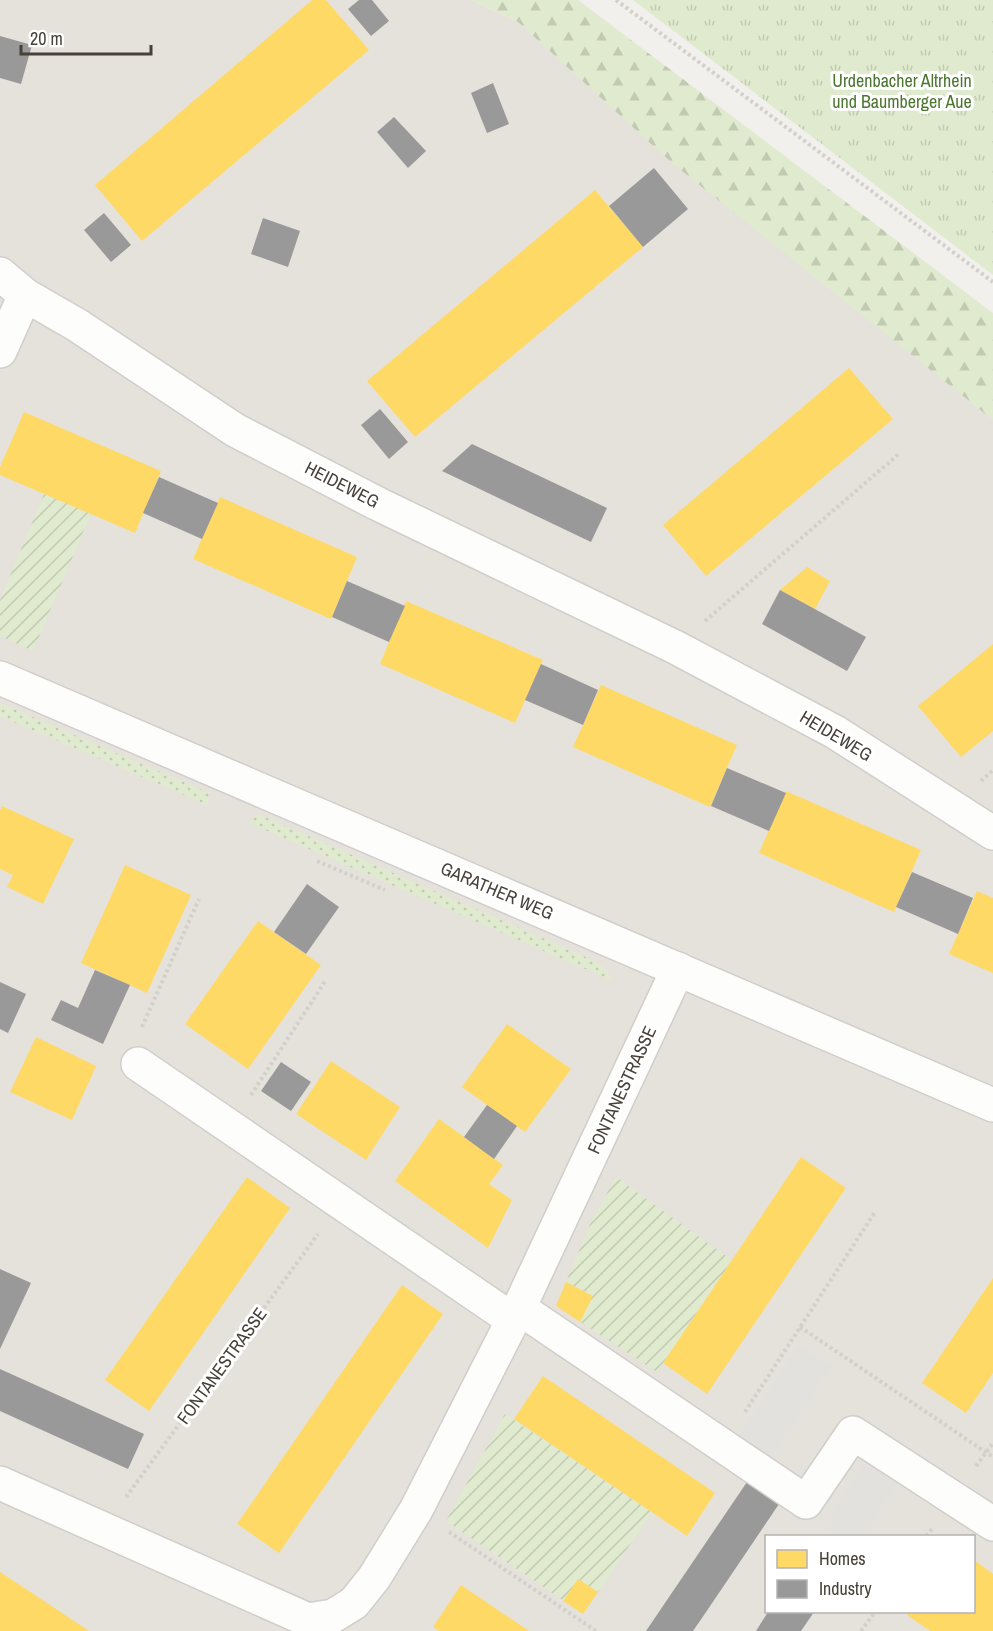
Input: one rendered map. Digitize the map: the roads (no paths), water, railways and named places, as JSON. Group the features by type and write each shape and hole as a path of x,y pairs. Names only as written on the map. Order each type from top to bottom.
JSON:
{"street":[{"name":"HEIDEWEG","path":"0,274 26,295 77,325 235,430 378,504 675,646 835,732 993,832"},
{"path":"0,351 26,295"},
{"name":"GARATHER WEG","path":"0,678 993,1105"},
{"name":"FONTANESTRASSE","path":"0,1483 308,1620 333,1616 354,1604 374,1578 416,1510 516,1314 678,969"},
{"path":"138,1064 341,1202 723,1445 806,1502 853,1433 993,1524"}],"park label":[{"name":"Urdenbacher Altrhein und Baumberger Aue","path":"902,91"}]}
